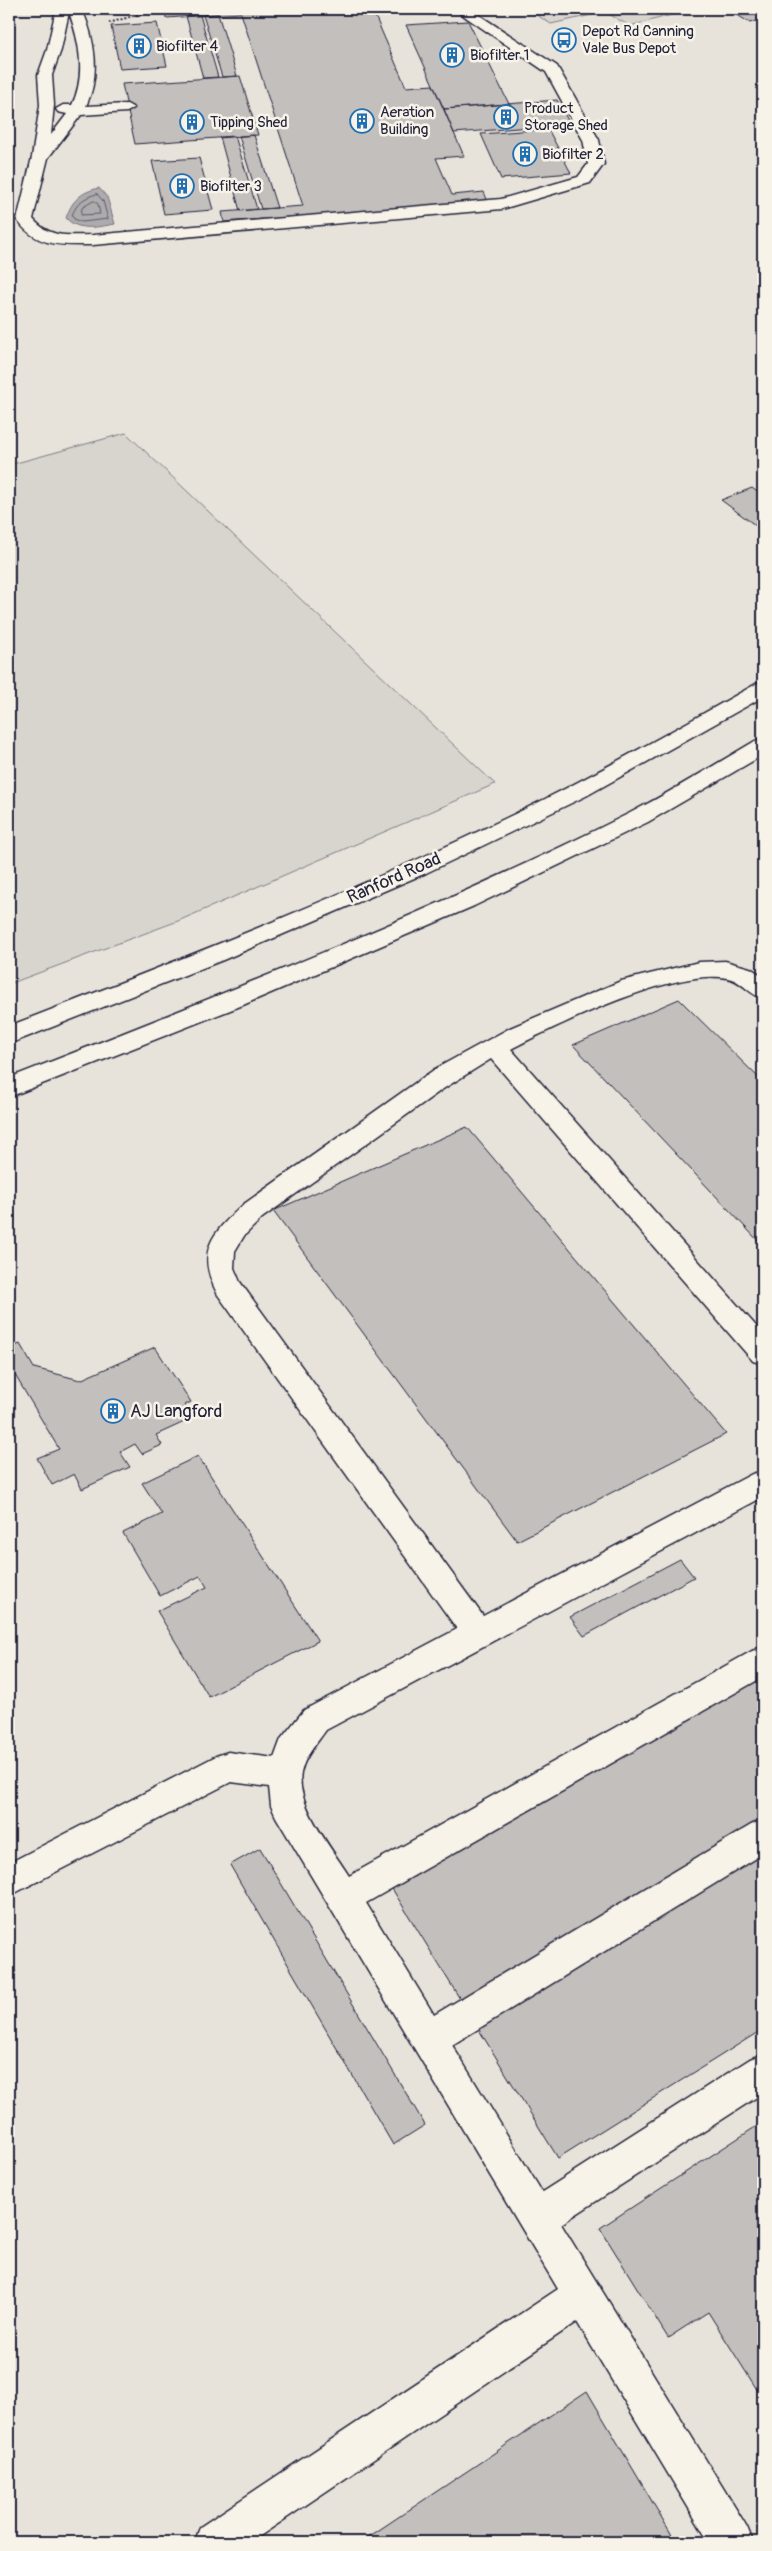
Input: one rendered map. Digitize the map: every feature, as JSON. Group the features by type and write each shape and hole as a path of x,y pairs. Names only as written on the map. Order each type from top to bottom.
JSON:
{"main road":[{"path":"63,9 54,50 46,75 47,105 40,157 25,220 36,233 58,240 93,240 502,204 584,180 596,164 591,140 552,68 461,9"},
{"path":"40,157 72,121 87,90 88,55 75,9"},
{"path":"47,105 78,111 127,108"},
{"name":"Ranford Road","path":"9,1035 210,958 382,884 550,806 630,764 763,688"},
{"path":"9,1088 234,999 466,902 640,817 763,746"},
{"path":"478,1634 228,1287 220,1268 222,1249 232,1230 254,1211 464,1063 558,1016 630,986 688,971 723,969 737,971 749,976 763,990"},
{"path":"495,1047 763,1353"},
{"path":"732,2542 288,1806 284,1774 293,1749 315,1720 763,1484"},
{"path":"343,1898 763,1660"},
{"path":"9,1880 228,1767 284,1774"},
{"path":"428,2039 763,1836"},
{"path":"536,2218 763,2072"},
{"path":"215,2542 583,2295"}],"path":[{"path":"110,23 157,9"}],"shaded area":[{"path":"10,9 763,9 763,2542 9,2542 9,110 16,66"},
{"path":"527,9 694,9 630,26 605,12 551,24"},
{"path":"126,433 495,784 178,921 9,984 9,465"}],"water":[{"path":"99,188 107,197 115,224 82,227 66,218 71,206 78,198 87,192"}],"building":[{"name":"Aeration Building","path":"198,9 372,9 406,87 433,85 464,156 436,158 452,195 484,192 488,202 224,222 222,212 303,206 241,13 166,18 165,11"},
{"path":"752,9 763,9 763,19 750,23 734,13"},
{"path":"218,14 237,76 222,77 203,15"},
{"path":"200,15 218,77 203,78 186,16"},
{"name":"Biofilter 1","path":"468,21 509,104 444,109 406,25"},
{"name":"Biofilter 4","path":"157,23 167,66 120,69 111,26"},
{"name":"Tipping Shed","path":"240,76 258,135 135,144 122,84"},
{"name":"Product Storage Shed","path":"557,100 570,124 454,133 444,109"},
{"name":"Biofilter 2","path":"548,129 571,173 501,179 481,134"},
{"path":"254,135 277,208 261,209 239,136"},
{"path":"235,136 257,209 240,211 220,137"},
{"name":"Biofilter 3","path":"199,158 213,210 164,214 152,161"},
{"path":"752,488 763,496 763,531 721,500"},
{"path":"679,999 763,1082 763,1246 573,1045"},
{"path":"467,1127 726,1434 517,1541 273,1211"},
{"name":"AJ Langford","path":"20,1344 34,1368 80,1380 155,1347 191,1402 185,1405 193,1418 156,1435 162,1445 142,1454 135,1444 120,1452 130,1467 82,1489 74,1474 52,1485 37,1458 59,1449 9,1365 9,1348"},
{"path":"198,1456 318,1641 209,1697 157,1611 207,1587 200,1576 160,1596 123,1533 162,1514 142,1483"},
{"path":"680,1559 694,1577 584,1636 570,1617"},
{"path":"763,1662 763,2029 558,2158 383,1874"},
{"path":"260,1848 425,2125 393,2145 230,1865"},
{"path":"763,2122 763,2399 708,2312 668,2338 600,2228"},
{"path":"587,2391 676,2542 361,2542"}],"place":[{"name":"Depot Rd Canning Vale Bus Depot","path":"564,40"},
{"name":"Biofilter 4","path":"139,46"},
{"name":"Biofilter 1","path":"452,55"},
{"name":"Product Storage Shed","path":"506,117"},
{"name":"Aeration Building","path":"362,121"},
{"name":"Tipping Shed","path":"192,122"},
{"name":"Biofilter 2","path":"525,154"},
{"name":"Biofilter 3","path":"182,186"},
{"name":"AJ Langford","path":"113,1411"}]}
